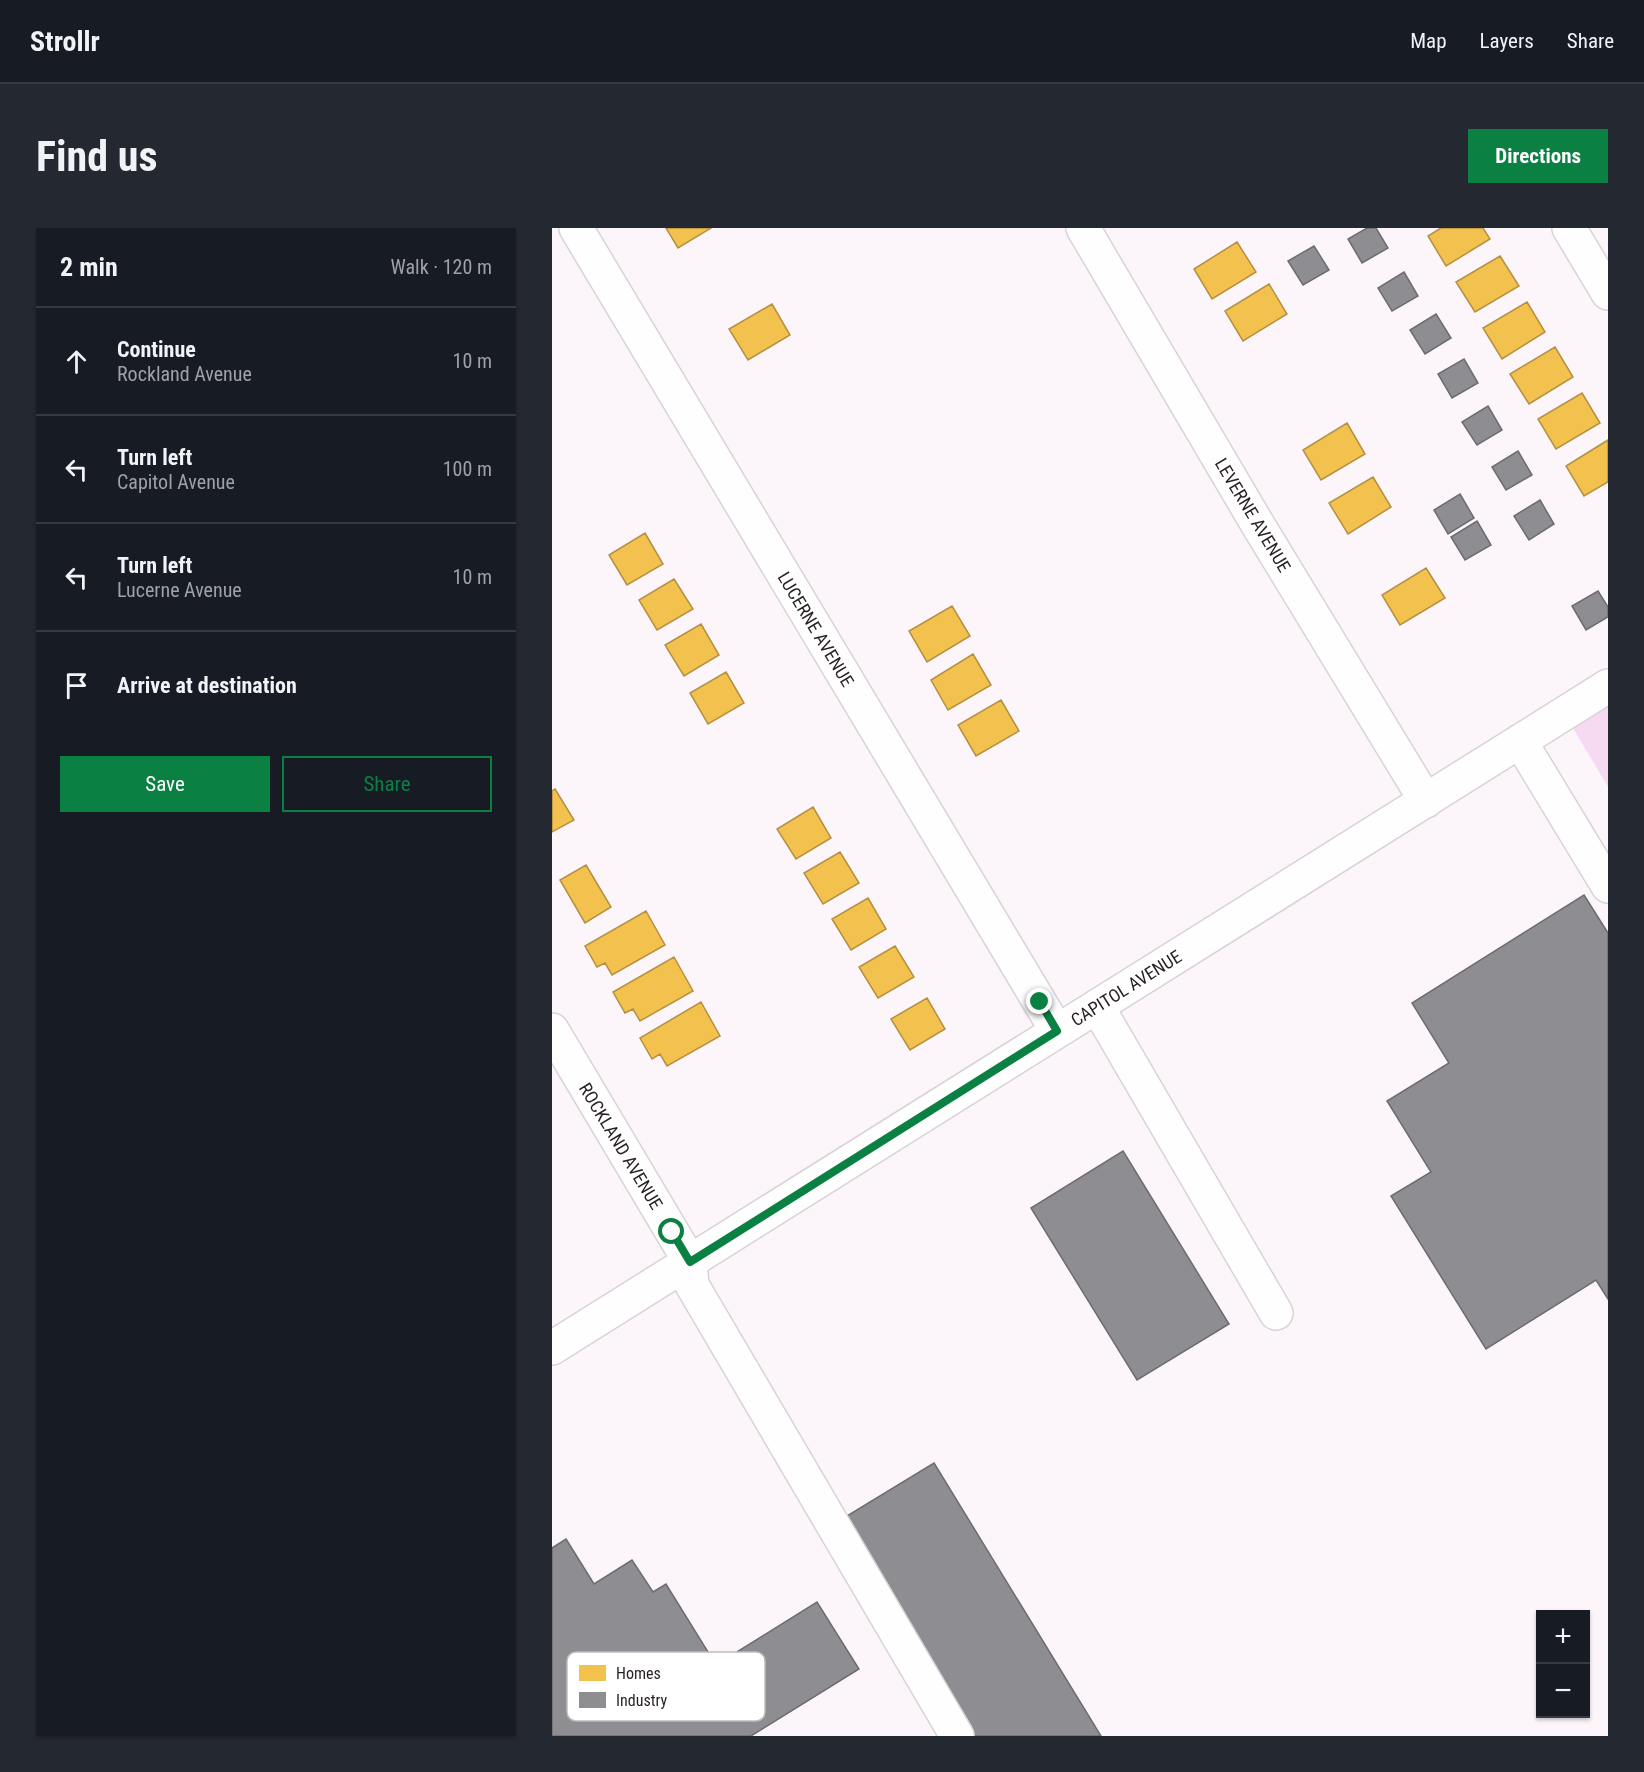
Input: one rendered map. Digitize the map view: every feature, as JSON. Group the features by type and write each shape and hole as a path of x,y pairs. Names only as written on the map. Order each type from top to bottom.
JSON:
{"street":[{"name":"LUCERNE AVENUE","path":"576,228 1057,1031"},
{"name":"LEVERNE AVENUE","path":"1083,228 1258,525 1426,801"},
{"path":"1569,228 1608,293"},
{"name":"CAPITOL AVENUE","path":"552,1348 1608,687"},
{"path":"1520,741 1608,886"},
{"path":"1097,1006 1276,1313"},
{"name":"ROCKLAND AVENUE","path":"552,1030 690,1262"},
{"path":"690,1262 692,1286 957,1736"}],"shaded area":[{"path":"1608,706 1608,787 1573,728"}],"building: Homes":[{"path":"666,228 711,228 678,248"},
{"path":"1441,228 1483,228 1490,239 1446,266 1428,236"},
{"path":"1237,242 1256,272 1212,299 1194,269"},
{"path":"1500,256 1519,286 1475,312 1456,282"},
{"path":"1269,284 1287,314 1243,341 1225,311"},
{"path":"1527,302 1545,332 1502,359 1483,328"},
{"path":"772,304 790,335 748,360 729,329"},
{"path":"1555,347 1573,377 1529,404 1510,374"},
{"path":"1582,393 1600,423 1556,449 1538,419"},
{"path":"1347,423 1365,454 1321,480 1303,450"},
{"path":"1608,440 1608,482 1584,496 1566,466"},
{"path":"1373,477 1391,507 1348,534 1329,503"},
{"path":"645,533 663,564 627,585 609,555"},
{"path":"1426,568 1445,598 1400,625 1382,595"},
{"path":"674,579 693,609 657,630 639,600"},
{"path":"952,606 970,636 927,662 909,631"},
{"path":"701,624 719,655 684,676 665,645"},
{"path":"973,654 991,685 948,710 931,680"},
{"path":"726,672 744,703 708,724 690,693"},
{"path":"1001,700 1019,731 976,756 958,725"},
{"path":"555,789 574,820 552,832 552,791"},
{"path":"813,807 831,838 796,859 777,829"},
{"path":"840,852 859,883 823,904 804,873"},
{"path":"586,865 611,907 585,923 560,880"},
{"path":"868,898 886,929 851,950 832,919"},
{"path":"646,911 665,945 612,975 605,963 597,967 585,946"},
{"path":"895,946 914,977 878,998 859,967"},
{"path":"674,957 693,991 640,1021 633,1009 625,1013 613,992"},
{"path":"927,998 945,1029 910,1050 891,1019"},
{"path":"701,1002 720,1036 667,1066 660,1054 652,1059 640,1038"}],"building: Industry":[{"path":"1367,228 1376,228 1388,248 1362,263 1348,239"},
{"path":"1314,246 1329,270 1303,285 1288,261"},
{"path":"1404,272 1418,296 1392,311 1378,288"},
{"path":"1436,314 1451,338 1425,354 1410,330"},
{"path":"1464,359 1478,383 1452,398 1438,374"},
{"path":"1488,406 1502,430 1477,445 1462,422"},
{"path":"1518,451 1532,475 1506,490 1492,467"},
{"path":"1460,494 1474,518 1448,534 1434,510"},
{"path":"1540,500 1554,524 1529,540 1514,516"},
{"path":"1477,521 1491,545 1465,560 1451,537"},
{"path":"1598,591 1608,607 1608,617 1586,630 1572,606"},
{"path":"1584,895 1608,933 1608,1299 1596,1280 1486,1349 1391,1196 1431,1172 1387,1101 1449,1063 1412,1003"},
{"path":"1123,1151 1229,1324 1137,1380 1031,1208"},
{"path":"934,1463 1101,1736 974,1736 842,1519"},
{"path":"566,1539 594,1584 632,1560 653,1592 666,1584 708,1652 567,1652 567,1721 765,1721 765,1652 737,1652 817,1602 859,1669 751,1736 552,1736 552,1548"}],"route":[{"path":"672,1232 690,1262 1057,1031 1040,1002"}]}
